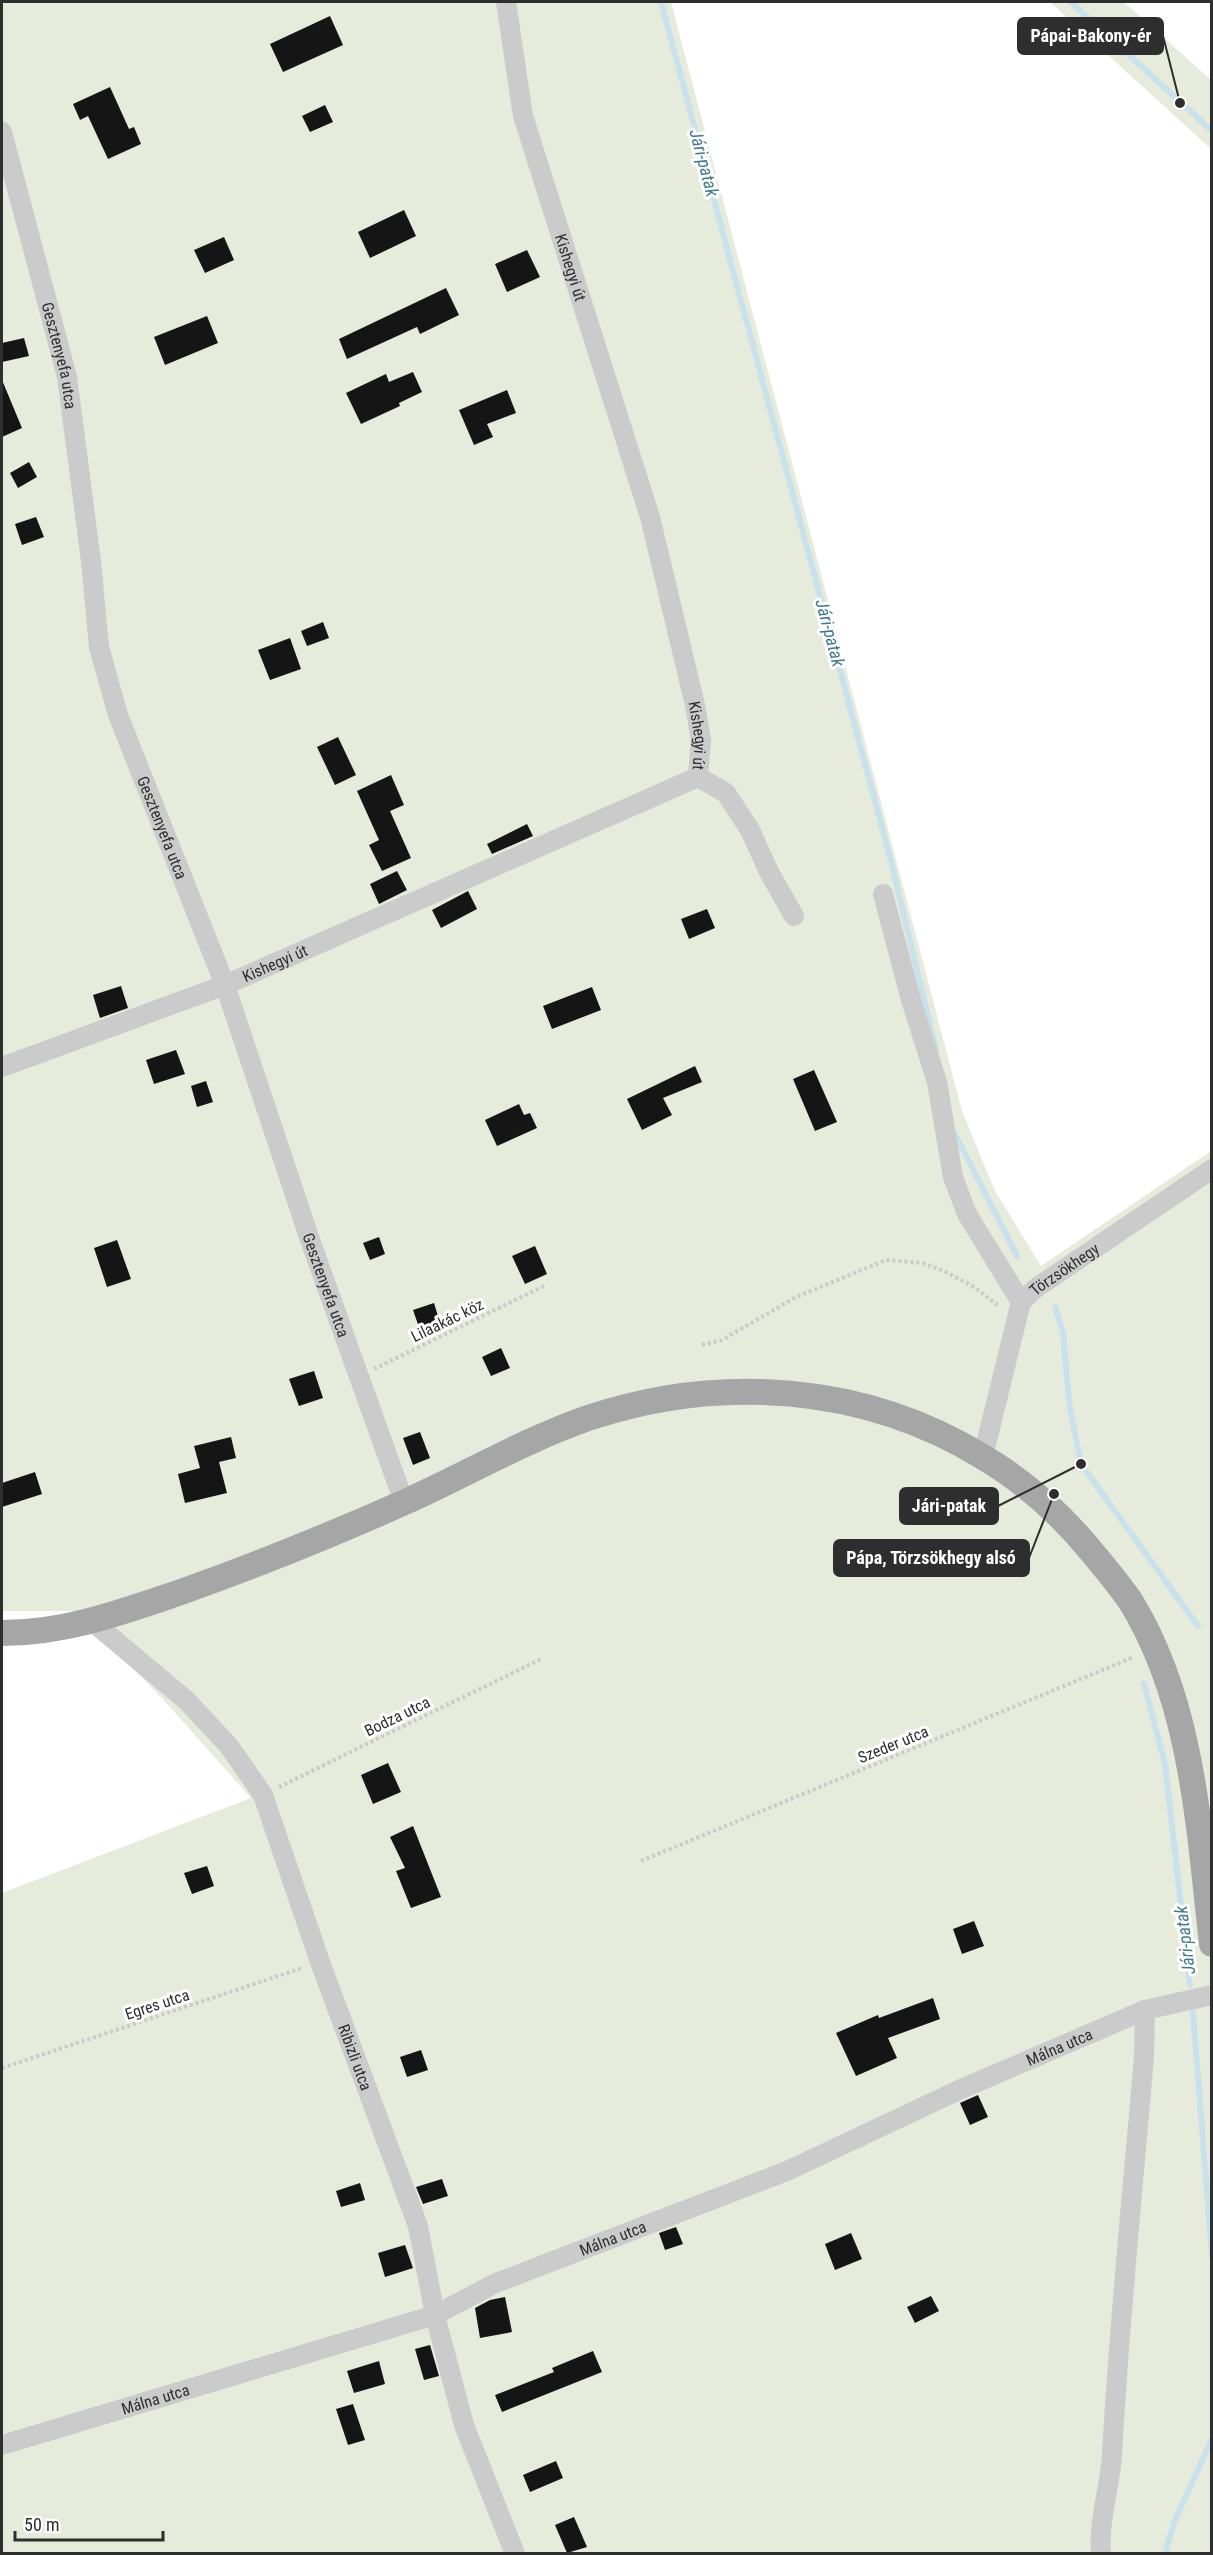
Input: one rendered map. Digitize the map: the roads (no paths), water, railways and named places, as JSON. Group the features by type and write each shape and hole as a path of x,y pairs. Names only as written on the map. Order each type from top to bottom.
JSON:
{"main road":[{"path":"2,1633 93,1622 255,1566 404,1502 586,1419 637,1404 723,1393 766,1391 830,1397 929,1428 983,1456 1030,1489 1079,1537 1131,1602 1166,1677 1186,1753 1197,1810 1212,1944"}],"street":[{"name":"Kishegyi út","path":"2,1067 225,985 698,777 701,740 695,705 650,517 523,116 506,2"},
{"name":"Gesztenyefa utca","path":"2,132 67,377 91,561 99,647 118,715 225,985 358,1377 404,1502"},
{"path":"698,777 726,793 750,830 769,872 794,916"},
{"path":"883,894 911,1000 937,1082 953,1177 967,1214 1019,1311 983,1456"},
{"name":"Törzsökhegy","path":"1019,1311 1036,1288 1212,1170"},
{"name":"Ribizli utca","path":"93,1622 187,1701 230,1746 263,1795 320,1962 418,2226 435,2315 464,2425 515,2553"},
{"name":"Málna utca","path":"2,2445 435,2315 496,2283 787,2171 961,2089 1145,2010 1212,1995"},
{"path":"1101,2553 1100,2542 1110,2480 1144,2056 1145,2010"}],"waterway":[{"name":"Jári-patak","path":"661,2 891,861 936,1050"},
{"path":"1071,2 1212,131"},
{"name":"Jári-patak","path":"955,1134 1017,1256"},
{"name":"Jári-patak","path":"1055,1307 1063,1332 1069,1402 1081,1464 1198,1626"},
{"name":"Jári-patak","path":"1144,1683 1165,1764 1190,1985"},
{"name":"Jári-patak","path":"1193,2012 1212,2256"},
{"name":"Jári-patak","path":"1165,2554 1174,2522 1212,2439"}],"place":[{"name":"Pápai-Bakony-ér","path":"1180,103"},
{"name":"Jári-patak","path":"1081,1464"},
{"name":"Pápa, Törzsökhegy alsó","path":"1054,1494"}]}
